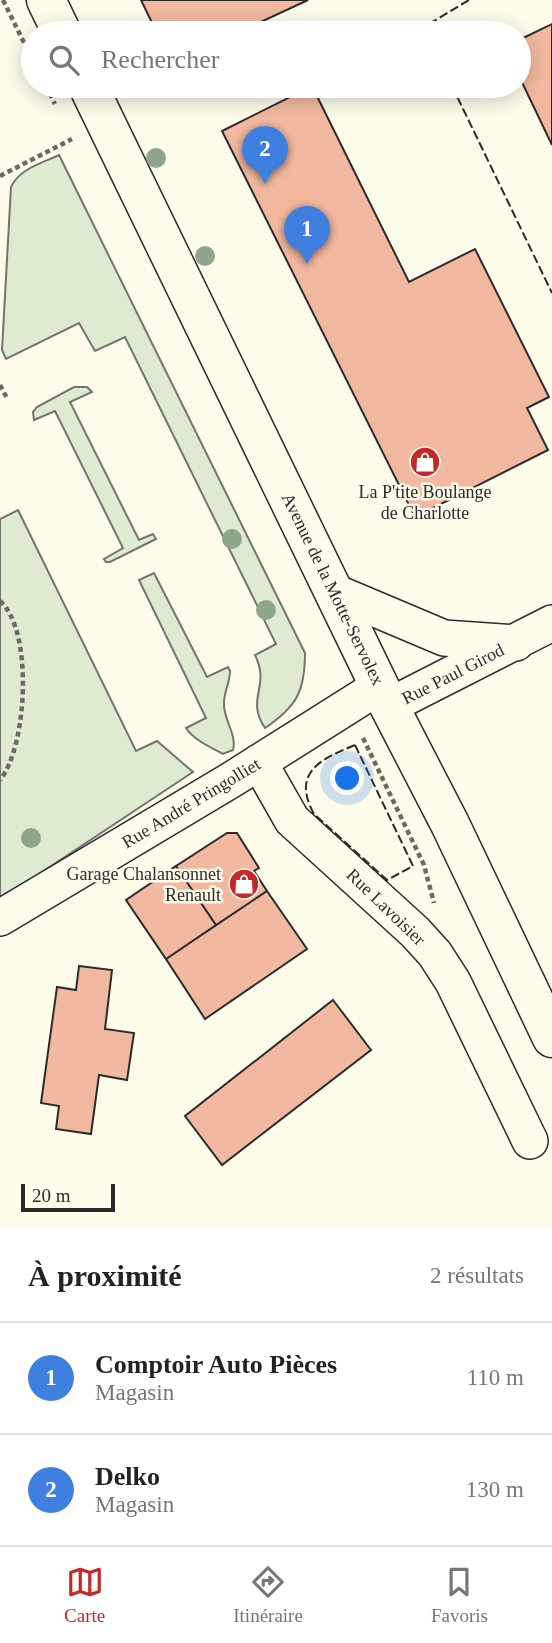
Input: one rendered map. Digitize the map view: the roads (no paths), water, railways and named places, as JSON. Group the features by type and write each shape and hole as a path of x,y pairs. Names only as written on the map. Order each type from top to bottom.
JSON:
{"main road":[{"name":"Avenue de la Motte-Servolex","path":"94,98 552,1038"}],"street":[{"name":"Rue Paul Girod","path":"335,592 444,638 516,643"},
{"name":"Rue Paul Girod","path":"384,696 516,643 552,622"},
{"name":"Rue André Pringolliet","path":"0,918 259,762 384,696"},
{"name":"Rue Lavoisier","path":"259,762 292,820 415,932 435,954 453,982 530,1141"}],"place":[{"name":"Delko","path":"265,184"},
{"name":"Comptoir Auto Pièces","path":"307,264"},
{"name":"La P'tite Boulange de Charlotte","path":"425,462"},
{"name":"Garage Chalansonnet Renault","path":"244,884"}]}
